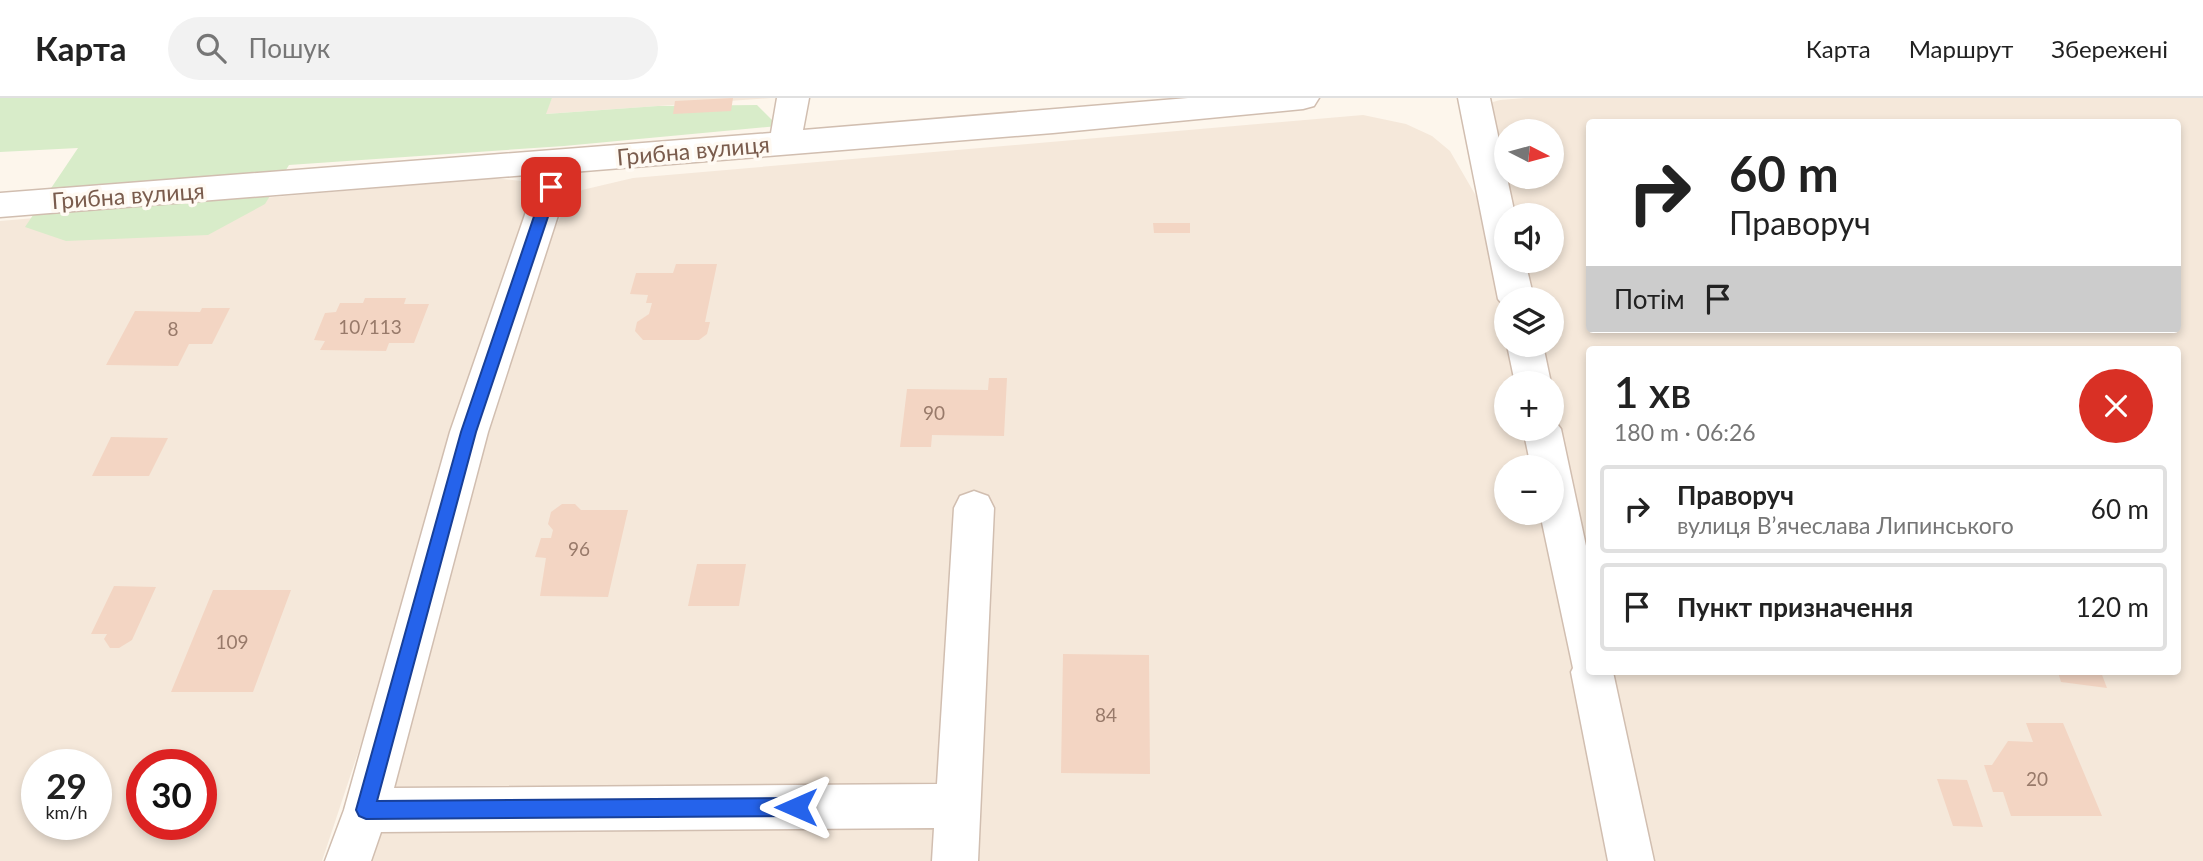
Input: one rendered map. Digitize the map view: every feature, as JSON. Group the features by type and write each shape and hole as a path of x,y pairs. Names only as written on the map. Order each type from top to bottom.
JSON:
{"street":[{"path":"785,142 793,98"},
{"name":"Грибна вулиця","path":"0,205 785,142 1051,110 1303,98"},
{"path":"1474,98 1496,203"},
{"path":"348,861 366,810 469,432 559,162"},
{"path":"955,861 974,508"},
{"path":"1562,525 1586,642"},
{"path":"1593,675 1631,861"},
{"path":"366,810 958,806"}],"shaded area":[{"path":"552,98 771,98 545,114"},
{"path":"1525,98 2203,98 2203,861 1643,861 1604,675 2181,675 2181,346 1586,346 1586,592 1564,486 1564,455 1557,455 1555,441 1564,441 1564,371 1540,371 1538,357 1564,357 1564,287 1523,287 1520,273 1564,273 1564,203 1507,203 1504,189 1564,189 1564,119 1494,119 1494,130 1490,107 1493,102 1500,100"},
{"path":"1363,115 1406,124 1432,136 1450,151 1476,196 1496,287 1494,287 1494,357 1512,357 1515,371 1494,371 1494,441 1530,441 1532,455 1494,455 1494,525 1546,525 1616,861 358,861 483,443 547,244 566,206 582,190 633,178"},
{"path":"493,178 521,181 534,194 437,515 322,861 0,861 0,221"}],"green space":[{"path":"0,98 552,98 546,114 658,106 757,105 778,126 564,146 289,165 265,204 208,235 66,241 25,227 78,148 0,152"}],"building":[{"path":"733,98 731,111 673,114 675,101"},
{"path":"1153,223 1190,223 1190,233 1154,233"},
{"path":"676,264 717,264 705,322 710,322 707,334 699,340 643,340 635,331 637,322 649,314 652,303 646,303 648,295 630,294 636,273 673,273"},
{"path":"365,298 406,298 404,304 429,304 414,343 389,343 386,351 320,350 325,341 314,340 325,313 336,312 340,303 363,303"},
{"path":"202,308 230,308 212,344 189,344 178,366 106,365 135,311 200,312"},
{"path":"989,378 1007,378 1004,436 932,435 931,447 900,447 907,389 988,390"},
{"path":"111,437 168,438 149,476 92,476"},
{"path":"562,504 575,504 581,510 628,510 608,597 540,596 546,558 535,557 541,538 551,538 553,530 548,524 551,512"},
{"path":"697,564 746,564 739,606 688,606"},
{"path":"114,586 156,587 132,640 119,648 110,648 104,639 107,634 91,634"},
{"path":"213,590 291,590 253,692 171,692"},
{"path":"1063,654 1149,655 1150,774 1061,773"},
{"path":"2059,675 2102,675 2107,688 2061,682"},
{"path":"2026,723 2063,723 2102,816 2011,816 2003,792 1993,792 1984,765 1992,765 2008,741 2033,742"},
{"path":"1937,779 1967,780 1983,827 1953,826"}],"route":[{"path":"551,187 469,432 366,810 796,807"}]}
